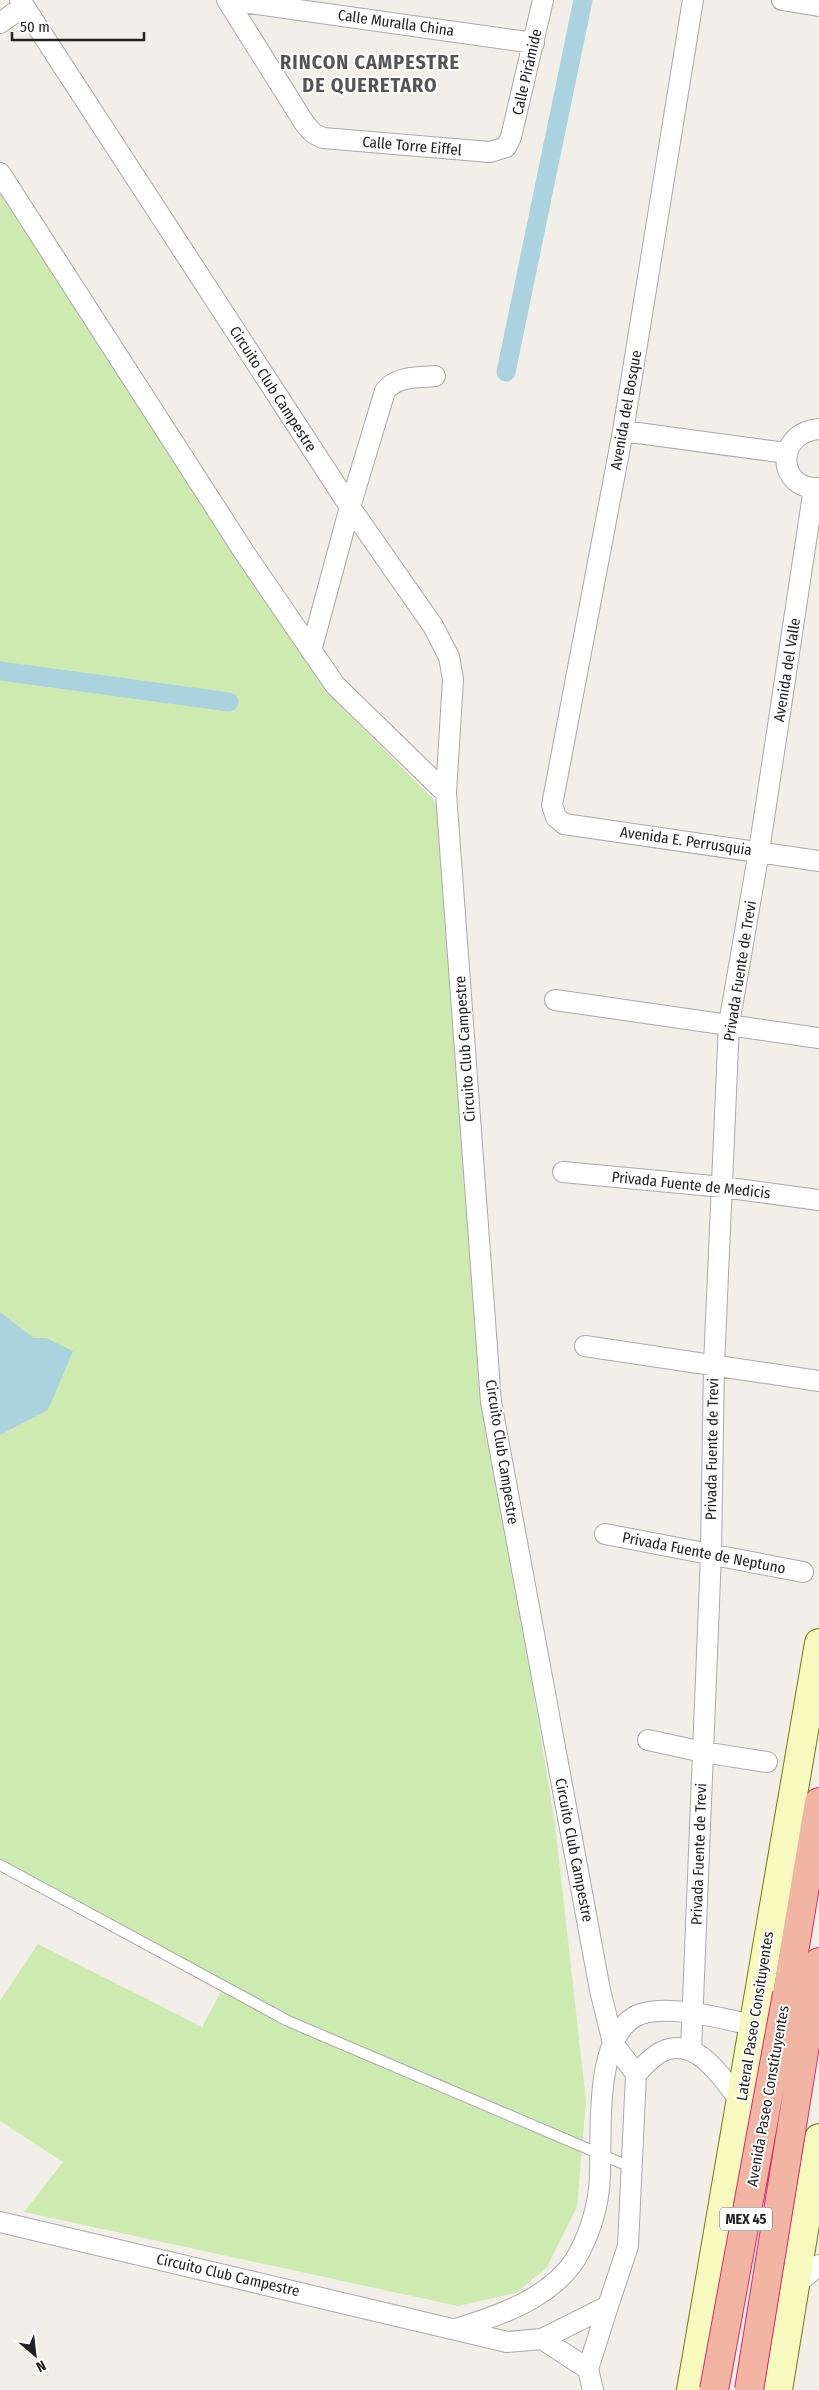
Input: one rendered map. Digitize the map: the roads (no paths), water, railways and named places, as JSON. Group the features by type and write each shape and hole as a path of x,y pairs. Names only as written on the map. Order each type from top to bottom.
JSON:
{"highway":[{"name":"Avenida Paseo Constituyentes","path":"714,2390 779,2040 819,1802"},
{"name":"Avenida Paseo Constituyentes","path":"749,2390 819,1962"}],"main road":[{"name":"Lateral Paseo Consituyentes","path":"691,2390 742,2103 819,1643"},
{"path":"778,2390 819,2138"},
{"path":"729,2176 735,2168 752,2158 772,2157 782,2160 799,2172 808,2190 809,2201"}],"street":[{"name":"Calle Muralla China","path":"227,0 534,43"},
{"name":"Calle Torre Eiffel","path":"227,0 305,124 313,133 323,138 490,152 502,150 509,144"},
{"name":"Calle Pirámide","path":"509,144 543,0"},
{"name":"Avenida del Bosque","path":"556,817 552,805 623,431 693,0"},
{"path":"782,0 819,6"},
{"name":"Circuito Club Campestre","path":"0,23 22,3 350,507 433,626 448,657 453,679 446,793 490,1402 600,1990 613,2043 636,2074"},
{"path":"0,173 246,555 335,685 446,793"},
{"path":"311,651 350,507 385,391 392,382 398,380 435,376"},
{"path":"817,488 799,484 791,475 786,465 786,453 791,443 799,435 809,430 819,430"},
{"path":"623,431 786,453"},
{"name":"Avenida del Valle","path":"759,851 817,488"},
{"name":"Avenida E. Perrusquia","path":"556,817 564,824 819,861"},
{"name":"Privada Fuente de Trevi","path":"691,2050 711,1554 714,1365 729,1024 759,851"},
{"path":"555,1000 819,1038"},
{"name":"Privada Fuente de Medicis","path":"563,1172 723,1187 819,1200"},
{"path":"585,1346 819,1381"},
{"name":"Privada Fuente de Neptuno","path":"605,1534 803,1572"},
{"path":"648,1740 703,1752 767,1762"},
{"path":"613,2043 624,2025 640,2014 654,2010 692,2013 819,2036"},
{"name":"Circuito Club Campestre","path":"456,2329 496,2316 525,2302 552,2284 574,2261 591,2229 599,2189 603,2082 613,2043"},
{"path":"593,2390 588,2369 628,2246 636,2074 654,2057 665,2050 691,2050 711,2064 742,2103"},
{"name":"Circuito Club Campestre","path":"0,2222 506,2342 542,2339 608,2306"},
{"path":"795,2285 819,2265"},
{"path":"542,2339 588,2369"}],"lane":[{"path":"0,1865 288,2021 633,2168"}],"water":[{"path":"0,1312 34,1338 46,1338 73,1351 48,1410 0,1435"}],"waterway":[{"path":"506,372 583,0"},
{"path":"0,671 229,702"}],"district":[{"name":"RINCON CAMPESTRE DE QUERETARO","path":"370,74"}]}
